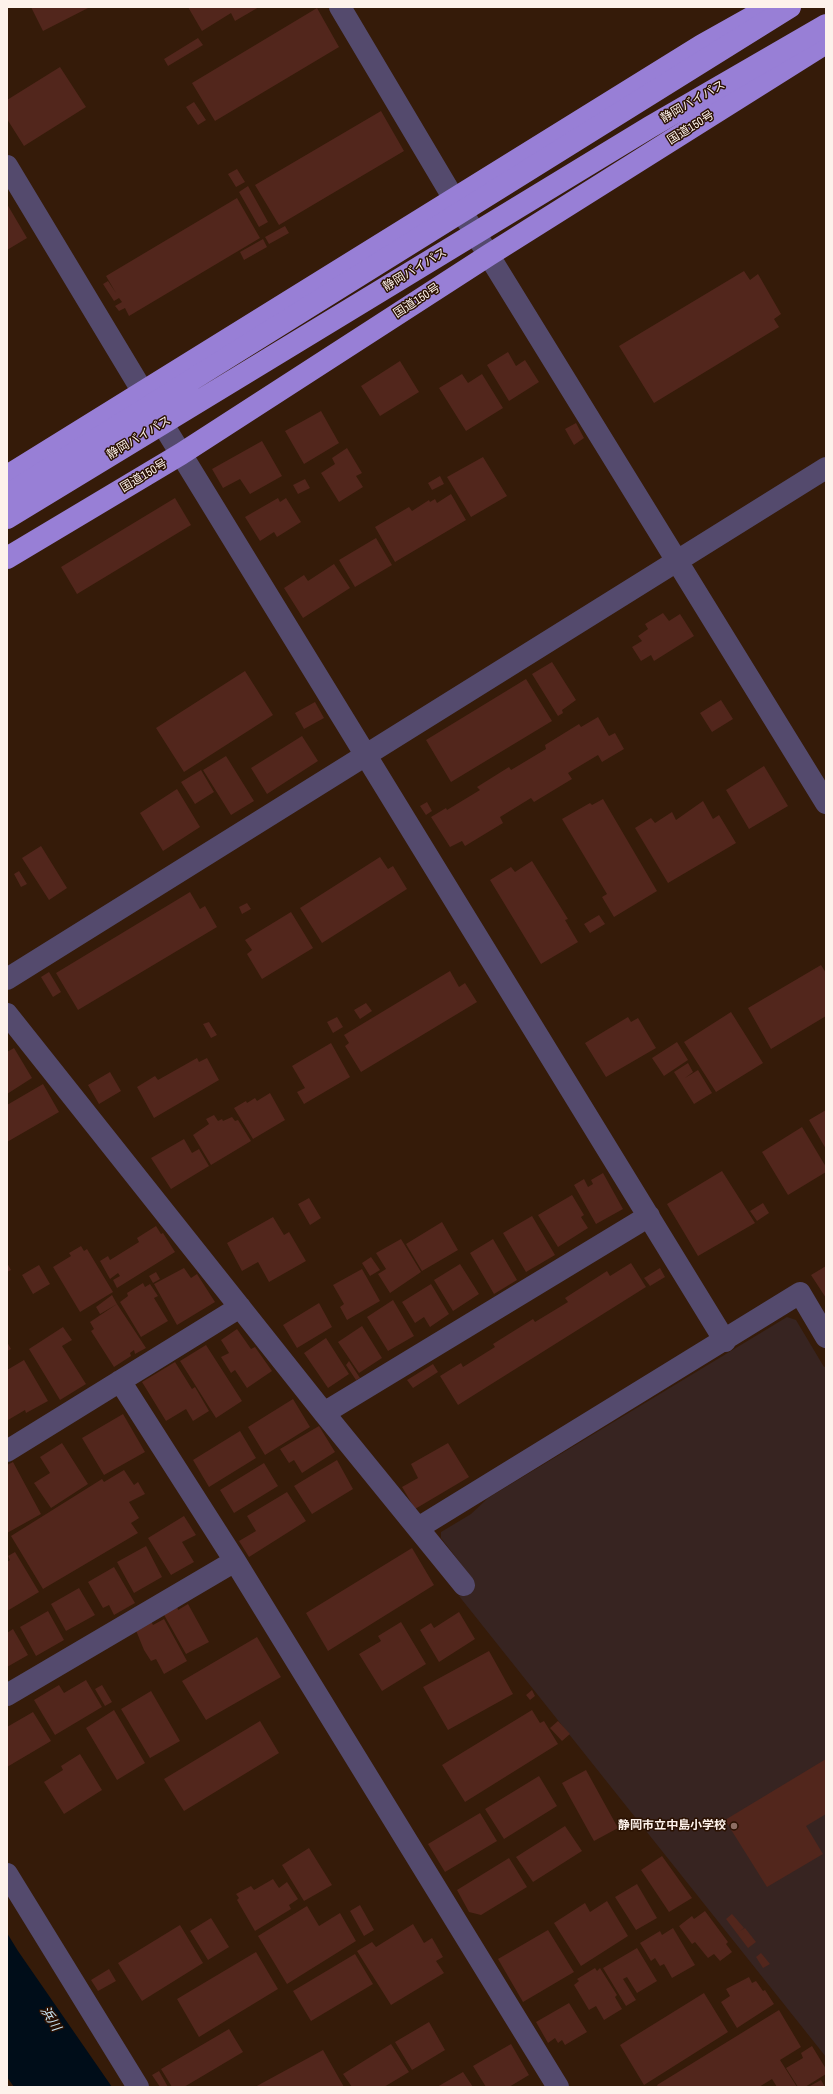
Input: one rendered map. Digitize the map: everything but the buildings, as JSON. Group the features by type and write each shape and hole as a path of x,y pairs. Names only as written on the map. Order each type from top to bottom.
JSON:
{"highway":[{"path":"7,476 702,46 770,7"},
{"name":"静岡バイパス","path":"7,495 790,7"},
{"name":"静岡バイパス","path":"7,518 650,127 826,25"},
{"name":"国道150号","path":"7,558 181,454 489,255 826,43"}],"street":[{"path":"340,7 454,200 826,803"},
{"path":"7,166 143,392 726,1341"},
{"path":"7,979 826,468"},
{"path":"7,1014 324,1413 464,1585"},
{"path":"324,1413 649,1216"},
{"path":"418,1528 726,1341 800,1293 826,1336"},
{"path":"7,1451 240,1307"},
{"path":"120,1381 234,1561 558,2087"},
{"path":"7,1695 234,1561"},
{"path":"7,1874 138,2087"}],"shaded area":[{"name":"静岡市立中島小学校","path":"787,1317 796,1320 824,1367 826,1366 826,2057 459,1596 475,1582 441,1538 441,1532 471,1514 488,1498"}],"water":[{"name":"浜川","path":"7,1933 112,2087 14,2087 7,2077"}],"place":[{"name":"静岡市立中島小学校","path":"734,1826"}]}
